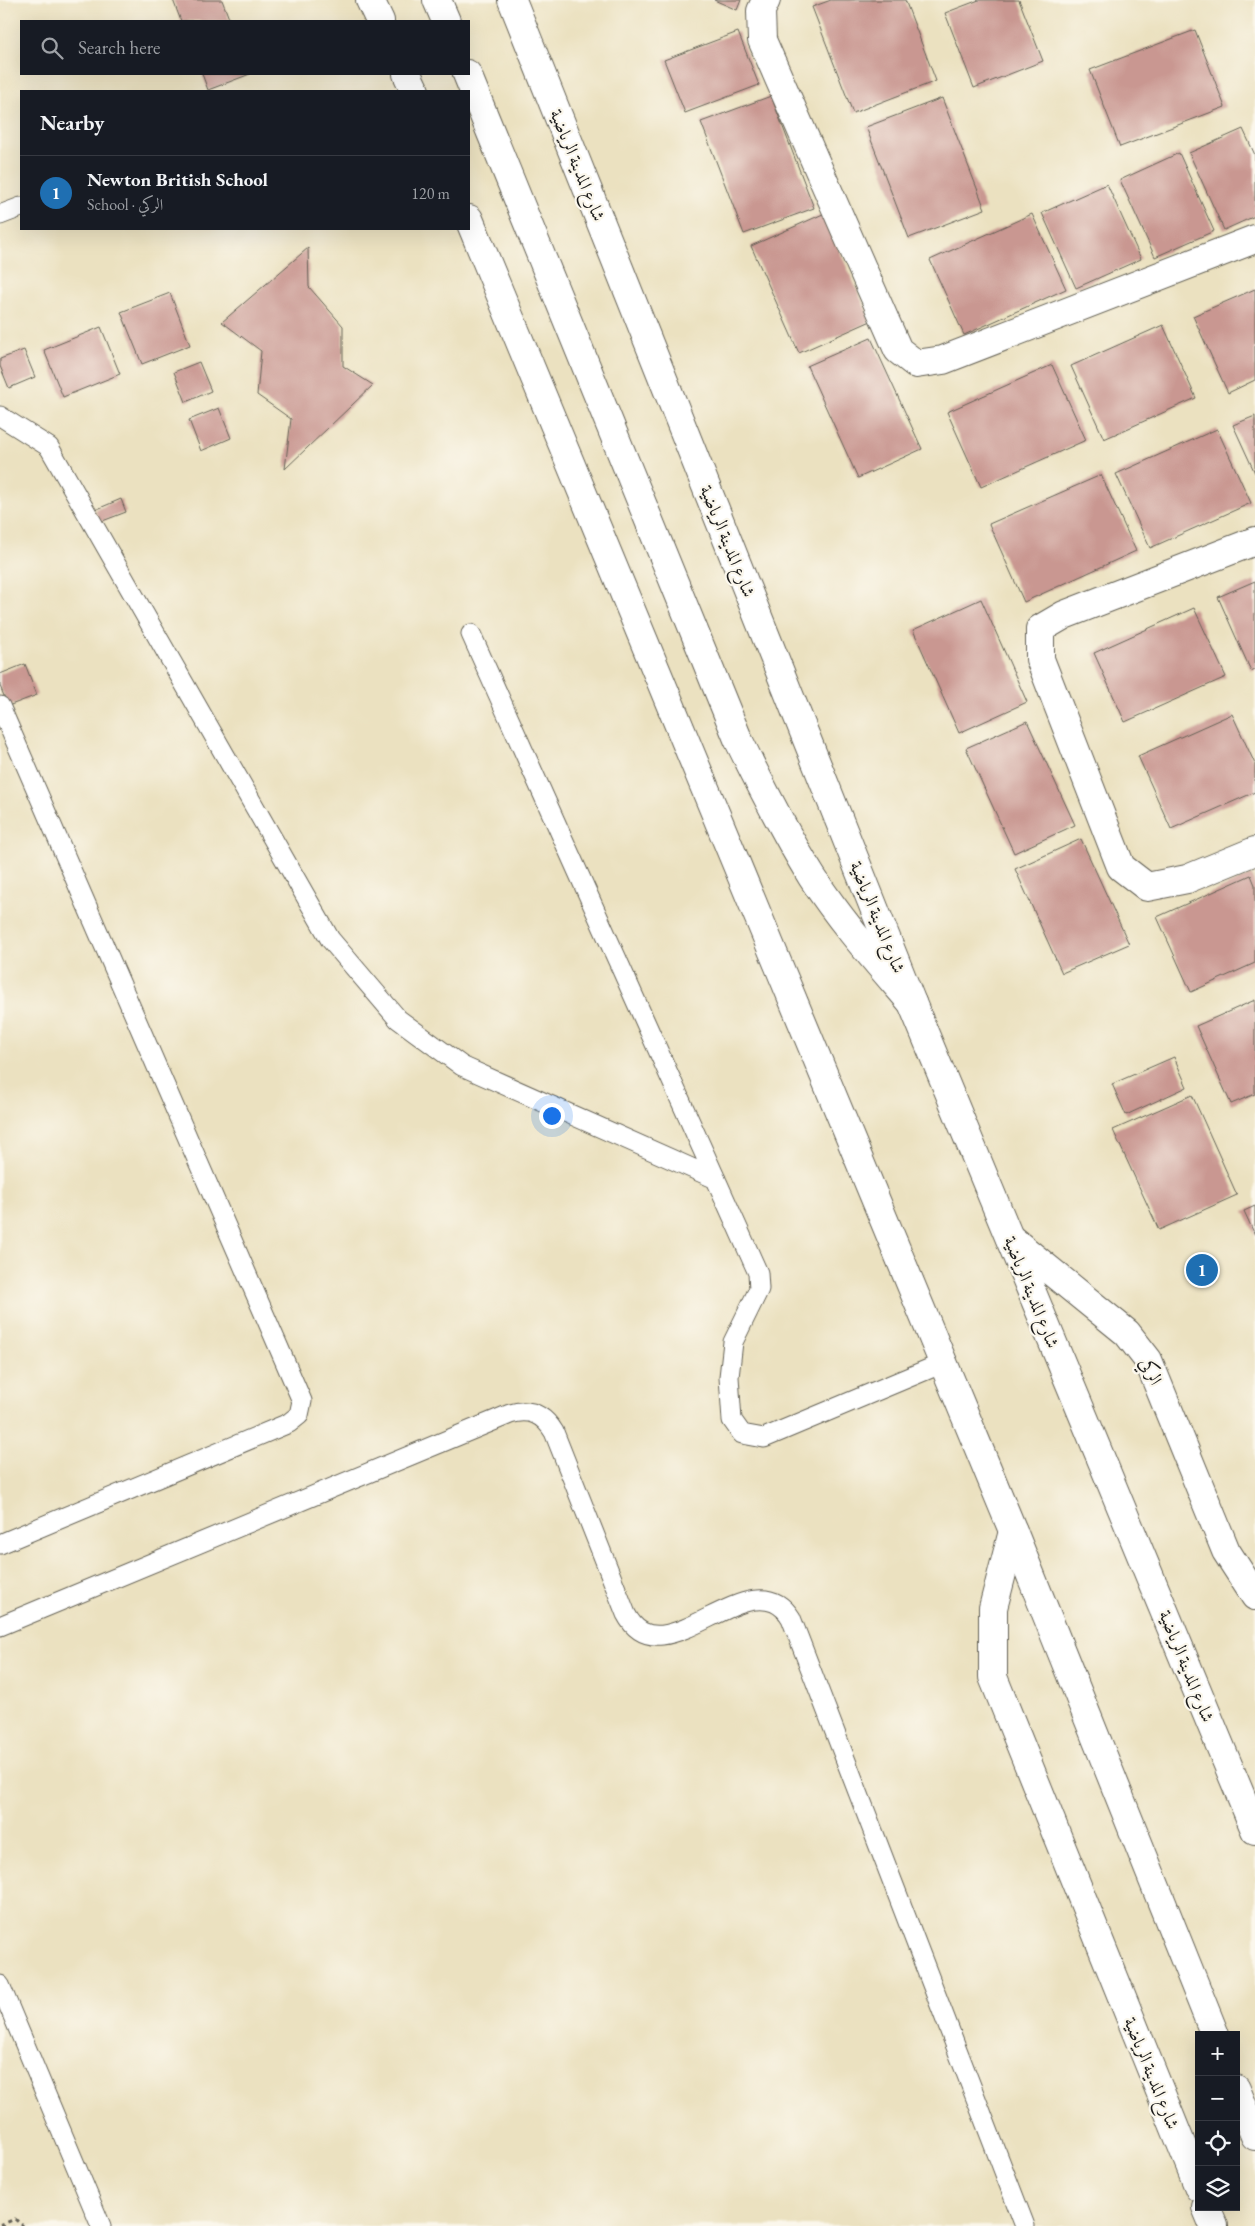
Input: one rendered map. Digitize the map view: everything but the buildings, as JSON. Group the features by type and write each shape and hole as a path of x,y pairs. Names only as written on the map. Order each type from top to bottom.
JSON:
{"main road":[{"path":"370,0 380,20"},
{"path":"437,0 446,20"},
{"name":"شارع المدينة الرياضية","path":"512,0 912,1003 1255,1830"},
{"path":"766,0 761,11 762,40 898,350 916,364 943,360 1255,239"},
{"path":"407,75 414,90"},
{"path":"467,75 738,739 772,810 813,878 854,935 912,1003"},
{"path":"470,221 1013,1531 1212,2031"},
{"path":"1255,541 1064,616 1040,629 1040,659 1121,867 1147,887 1187,879 1255,852"},
{"name":"الركي","path":"1010,1238 1128,1333 1148,1360 1163,1392 1226,1551 1255,1596"},
{"name":"شارع المدينة الرياضية","path":"1013,1531 993,1608 993,1677 1195,2178"},
{"path":"1226,1551 1255,1570"},
{"path":"1240,2099 1255,2136"},
{"path":"1208,2211 1214,2226"}],"lane":[{"path":"0,216 20,207"},
{"path":"0,416 49,447 330,939 398,1019 462,1066 716,1179"},
{"path":"472,634 758,1273 759,1289 733,1342 729,1377 732,1420 742,1434 764,1438 943,1363"},
{"path":"0,706 302,1402 299,1415 288,1423 0,1544"},
{"path":"0,1626 510,1414 520,1411 541,1415 554,1432 626,1614 631,1624 639,1631 649,1635 670,1634 757,1598 777,1603 785,1609 791,1618 1025,2226"},
{"path":"0,1985 101,2226"}],"path":[{"path":"0,2225 15,2219 23,2226"}],"place":[{"name":"Newton British School","path":"1202,1270"}]}
